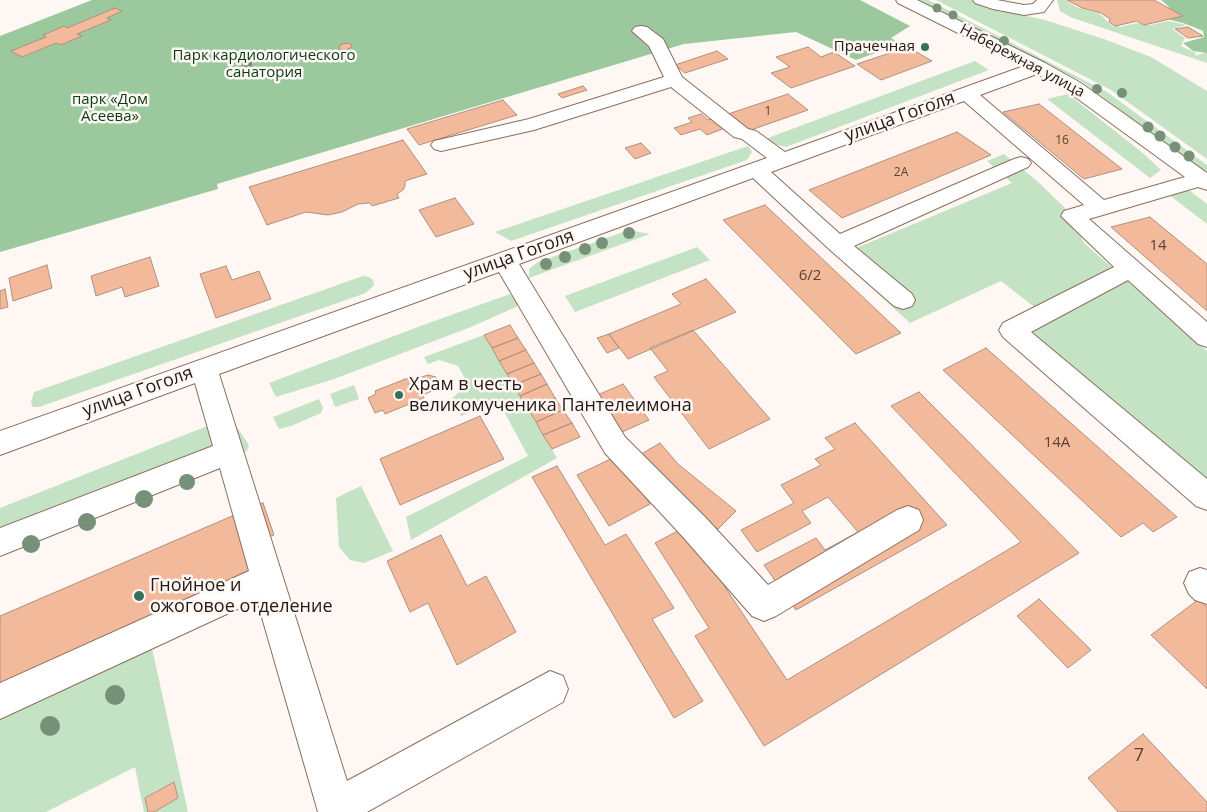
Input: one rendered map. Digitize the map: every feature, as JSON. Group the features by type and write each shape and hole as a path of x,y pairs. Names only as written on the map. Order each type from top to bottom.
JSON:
{"street":[{"name":"Набережная улица","path":"904,0 1074,87 1204,181"},
{"path":"981,0 1006,8 1024,10 1038,9 1045,0"},
{"path":"641,31 658,43 674,80 741,133 749,135 782,160"},
{"name":"улица Гоголя","path":"0,443 1038,67"},
{"path":"441,145 534,124 674,80"},
{"path":"966,93 1100,208"},
{"path":"837,244 1021,163"},
{"path":"756,170 837,244 903,300"},
{"path":"1204,181 1072,216 1207,337"},
{"path":"504,260 615,445 694,527 764,605 908,520"},
{"path":"1130,269 1012,330 1207,497"},
{"path":"204,368 336,810 550,689"},
{"path":"0,542 229,452"},
{"path":"0,701 267,579"}],"green space":[{"name":"парк «Дом Асеева»","path":"92,0 860,0 910,26 891,38 901,44 856,60 796,32 684,44 217,184 218,189 0,252 0,36"},
{"path":"917,0 928,0 1107,92 1207,165 1207,175 1083,82"},
{"path":"936,0 972,0 999,10 1045,20 1104,39 1151,57 1207,91 1207,159 1111,90"},
{"path":"1057,0 1065,0 1076,7 1100,14 1110,24 1120,27 1137,23 1151,25 1168,21 1187,25 1172,29 1185,38 1181,46 1196,53 1195,56 1207,52 1207,63 1070,17 1060,11"},
{"path":"1161,0 1207,0 1207,53 1193,51 1183,43 1204,37 1203,31 1171,20 1169,17 1174,14"},
{"path":"975,61 989,70 786,147 765,139"},
{"path":"1068,94 1144,154 1161,170 1150,178 1047,99"},
{"path":"748,146 752,152 747,160 511,241 495,232"},
{"path":"1004,154 1036,180 1064,207 1075,223 1084,243 1207,351 1207,483 1030,330 1051,320 1001,281 910,323 837,256 1012,183 987,161"},
{"path":"1180,183 1207,204 1207,224 1160,188"},
{"path":"629,230 650,234 529,278 529,269 538,262"},
{"path":"697,247 710,260 575,312 565,296"},
{"path":"363,276 373,280 374,285 366,293 39,407 33,407 31,403 34,392"},
{"path":"510,294 518,304 516,307 471,327 334,379 276,397 269,383 426,324"},
{"path":"484,335 557,458 411,540 406,517 528,456 499,402 461,416 451,399 468,384 458,366 439,360 428,364 424,357"},
{"path":"354,385 359,399 335,407 330,394"},
{"path":"319,399 323,408 321,413 279,429 273,417"},
{"path":"230,417 249,445 247,451 0,550 0,508"},
{"path":"361,486 393,551 364,563 350,560 339,547 336,498"},
{"path":"152,648 188,812 154,812 178,798 174,782 145,798 148,812 144,812 135,767 46,812 0,812 0,719"}],"building":[{"path":"1067,0 1154,0 1183,16 1144,25 1137,21 1116,26 1109,22 1110,19 1101,13 1082,8"},
{"path":"115,8 122,11 107,18 111,20 77,34 82,36 61,45 56,43 22,57 11,51 46,37 43,35 64,26 67,28"},
{"path":"1188,27 1203,36 1188,38 1175,29"},
{"path":"351,44 352,47 346,50 339,49 340,45"},
{"path":"808,47 821,57 834,52 855,66 791,88 771,73 790,67 776,57"},
{"path":"908,47 932,61 881,80 857,64"},
{"path":"717,51 728,59 685,73 675,65"},
{"path":"583,86 587,90 562,98 558,94"},
{"path":"788,94 808,110 748,131 728,114"},
{"path":"503,100 517,115 419,145 407,129"},
{"path":"1039,104 1122,169 1084,179 1003,112"},
{"path":"701,114 708,120 714,118 725,128 707,135 700,129 681,135 674,128 692,122 688,118"},
{"path":"957,132 991,155 842,218 809,190"},
{"path":"403,140 427,174 405,181 403,190 397,194 399,198 372,206 370,203 358,204 342,212 328,215 306,212 267,225 249,187"},
{"path":"641,143 651,153 635,159 625,148"},
{"path":"455,198 474,224 436,237 419,210"},
{"path":"765,205 901,333 856,354 723,220"},
{"path":"1150,217 1207,264 1207,311 1111,227"},
{"path":"150,257 159,286 125,297 122,287 96,296 91,276"},
{"path":"47,265 52,288 13,301 9,278"},
{"path":"226,266 232,280 259,271 271,299 216,318 200,274"},
{"path":"706,279 736,312 628,359 609,334 681,304 672,294"},
{"path":"5,289 8,307 0,309 0,291"},
{"path":"510,325 518,338 492,348 484,335"},
{"path":"693,330 770,419 709,449 654,377 668,371 650,348"},
{"path":"609,334 619,348 607,353 597,338"},
{"path":"518,338 526,350 499,361 492,348"},
{"path":"986,348 1177,517 1153,532 1143,523 1121,537 943,370"},
{"path":"526,350 534,363 507,374 499,361"},
{"path":"534,363 541,374 514,385 507,374"},
{"path":"541,374 547,384 520,396 514,385"},
{"name":"Храм в честь великомученика Пантелеимона","path":"428,375 436,377 439,382 436,389 423,395 424,398 385,414 383,410 375,413 368,398 376,394 375,391 413,376 415,379"},
{"path":"547,384 555,398 528,409 520,396"},
{"path":"623,384 649,420 620,433 595,396"},
{"path":"919,392 1079,553 764,746 695,636 709,628 655,543 685,527 787,680 1021,542 891,406"},
{"path":"555,398 563,410 536,422 528,409"},
{"path":"563,410 572,423 543,435 536,422"},
{"path":"480,416 504,459 400,505 380,459"},
{"path":"572,423 580,437 552,449 543,435"},
{"path":"855,423 947,525 796,610 764,565 816,538 825,550 858,532 828,497 802,511 811,523 757,552 741,530 794,503 781,485 821,465 815,459 835,449 825,438"},
{"path":"660,443 678,464 736,511 718,529 686,508 638,456"},
{"path":"617,456 650,504 609,526 577,475"},
{"path":"557,466 605,545 626,534 674,608 652,619 703,701 674,718 532,477"},
{"path":"263,503 274,535 264,539 253,507"},
{"name":"Гнойное и ожоговое отделение","path":"253,507 275,576 0,702 0,616"},
{"path":"441,535 467,586 486,576 516,632 457,665 428,603 410,612 387,561"},
{"path":"1039,599 1091,650 1068,668 1017,616"},
{"path":"1199,599 1207,607 1207,689 1151,635"},
{"path":"1143,734 1207,802 1207,812 1118,812 1088,778"},
{"path":"174,782 178,798 154,812 148,812 145,798"}],"place":[{"name":"Прачечная","path":"925,47"},
{"name":"Храм в честь великомученика Пантелеимона","path":"399,395"},
{"name":"Гнойное и ожоговое отделение","path":"139,596"}],"park label":[{"name":"Парк кардиологического санатория","path":"264,64"}]}
